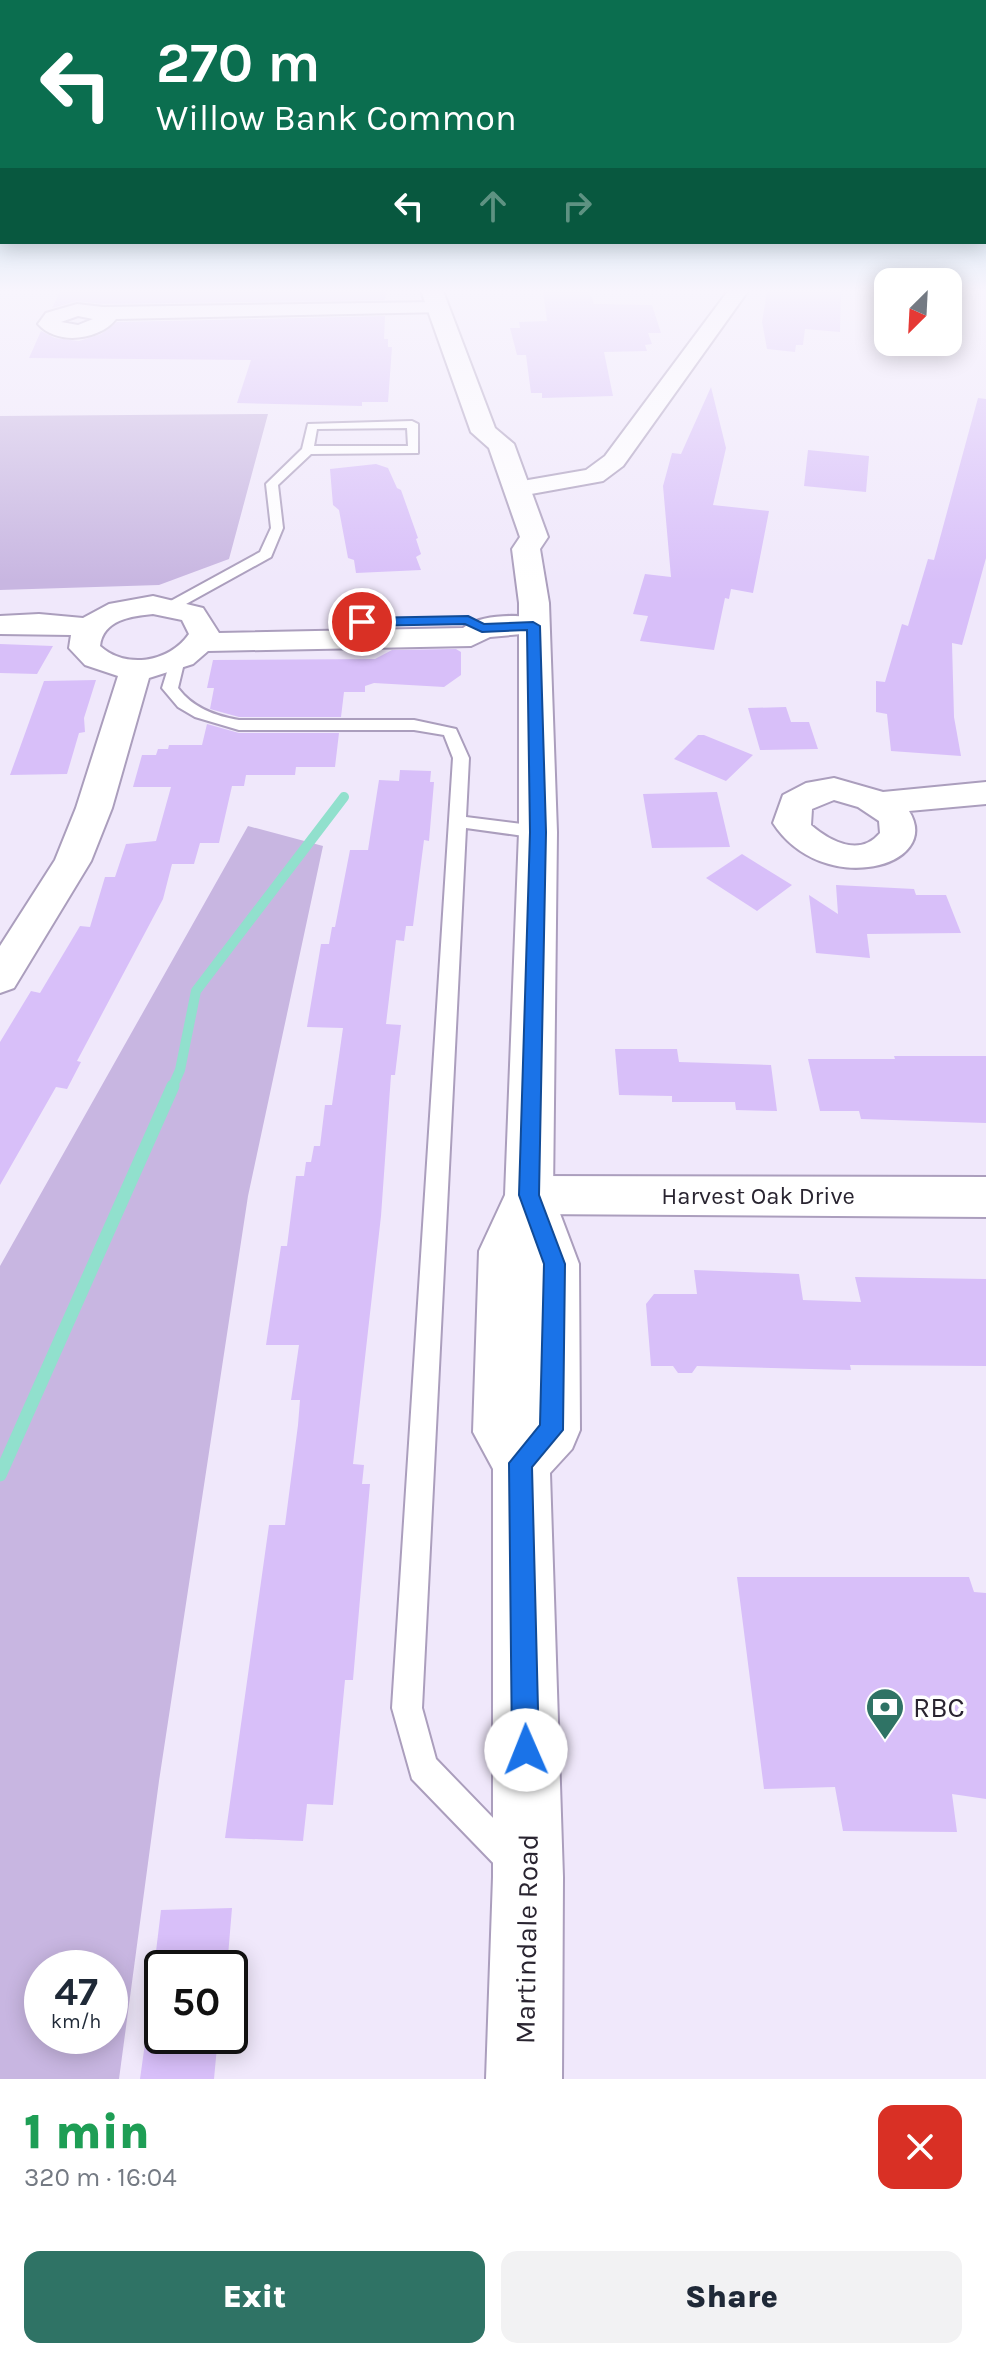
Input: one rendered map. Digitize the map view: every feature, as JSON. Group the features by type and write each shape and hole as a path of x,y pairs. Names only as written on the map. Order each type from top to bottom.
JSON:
{"main road":[{"name":"Martindale Road","path":"467,388 484,432 501,444 520,488 534,537 526,549 533,626 538,832 529,1195 554,1264 552,1430 521,1463 528,1877 524,2079"},
{"name":"Martindale Road","path":"484,432 478,447 507,536 526,549"}],"street":[{"path":"520,488 594,476 614,461 667,388"},
{"path":"0,625 39,623 89,628 108,615 134,606 172,606 186,610 194,642"},
{"path":"89,628 84,648 91,657 102,663 136,669 194,642 471,637 482,628 533,626"},
{"path":"0,978 73,861 94,808 136,669"},
{"path":"881,803 986,793"},
{"name":"Harvest Oak Drive","path":"529,1195 986,1197"}],"lane":[{"path":"172,606 266,554 277,528 272,484 308,450 312,426 412,424 414,450 308,450"},
{"path":"194,642 170,688 182,706 212,720 239,725 414,725 450,732 461,758 407,1708 423,1768 528,1877"},
{"path":"457,821 538,832"}],"shaded area":[{"path":"268,414 229,559 159,585 0,590 0,416"},
{"path":"248,826 323,846 248,1196 159,1781 128,2012 128,1950 24,1950 24,2054 122,2054 119,2079 0,2079 0,1266"}],"building":[{"path":"242,388 389,388 388,402 362,402 362,406 237,403"},
{"path":"530,388 611,388 613,396 542,398 542,393 531,393"},
{"path":"711,388 726,448 713,505 769,511 753,593 731,589 729,599 725,598 714,650 640,641 648,616 633,614 645,574 671,577 663,486 672,453 681,454"},
{"path":"978,398 986,399 986,558 962,645 952,643 954,717 961,756 891,751 887,714 876,712 876,681 885,682 902,624 908,626 928,559 934,560"},
{"path":"808,450 869,456 866,492 804,486"},
{"path":"376,464 388,468 397,488 401,490 418,538 421,554 416,557 421,570 356,573 354,560 348,558 339,510 333,505 330,469"},
{"path":"0,644 53,646 37,674 0,673"},
{"path":"456,649 461,652 461,675 444,687 374,683 365,686 365,692 344,692 341,717 239,717 210,709 214,688 207,688 213,660 375,659 392,650"},
{"path":"96,680 84,718 85,732 79,733 67,774 10,775 44,681"},
{"path":"786,707 791,722 809,722 818,749 760,750 748,708"},
{"path":"207,724 239,733 339,733 335,767 296,767 295,775 246,775 244,786 232,786 219,843 200,843 194,864 172,864 163,899 77,1061 81,1062 67,1089 56,1087 0,1185 0,1042 31,991 40,993 80,926 90,927 105,877 115,877 126,844 156,841 171,787 133,787 142,755 156,755 158,749 168,749 169,745 202,745"},
{"path":"698,735 753,755 726,781 674,759"},
{"path":"400,770 431,771 430,782 434,782 429,841 424,840 413,926 406,926 404,941 396,940 386,1024 401,1025 395,1075 391,1075 381,1216 353,1464 364,1465 362,1484 370,1484 353,1680 345,1680 333,1805 307,1804 303,1841 225,1838 269,1525 285,1525 298,1425 300,1400 291,1400 299,1345 266,1345 281,1246 287,1246 296,1176 304,1176 306,1162 311,1162 314,1146 320,1146 325,1105 332,1105 343,1028 307,1027 321,944 329,944 332,927 335,927 350,850 368,850 379,780 399,781"},
{"path":"717,792 730,847 652,848 643,794"},
{"path":"742,854 792,885 757,911 706,878"},
{"path":"836,885 914,889 916,895 946,895 961,933 867,934 870,958 816,953 809,895 838,914"},
{"path":"615,1049 677,1049 679,1062 771,1065 777,1111 736,1110 735,1102 672,1102 672,1096 619,1095"},
{"path":"894,1056 986,1056 986,1123 861,1119 859,1111 820,1111 808,1059 895,1059"},
{"path":"694,1270 799,1274 803,1300 861,1302 855,1277 986,1279 986,1366 850,1365 851,1370 697,1366 692,1373 678,1373 673,1366 651,1366 646,1304 654,1294 697,1294"},
{"path":"737,1577 969,1577 974,1592 986,1593 986,1799 952,1794 957,1832 843,1831 835,1787 764,1789"},
{"path":"232,1908 228,1950 156,1950 161,1910"},
{"path":"144,2050 144,2054 216,2054 214,2079 140,2079"}],"waterway":[{"path":"172,1088 180,1070 196,991 344,797"},
{"path":"0,1475 173,1086"}],"place":[{"name":"RBC","path":"885,1741"}],"route":[{"path":"362,622 468,620 482,628 533,626 538,832 529,1195 554,1264 552,1430 521,1463 526,1750"}]}
